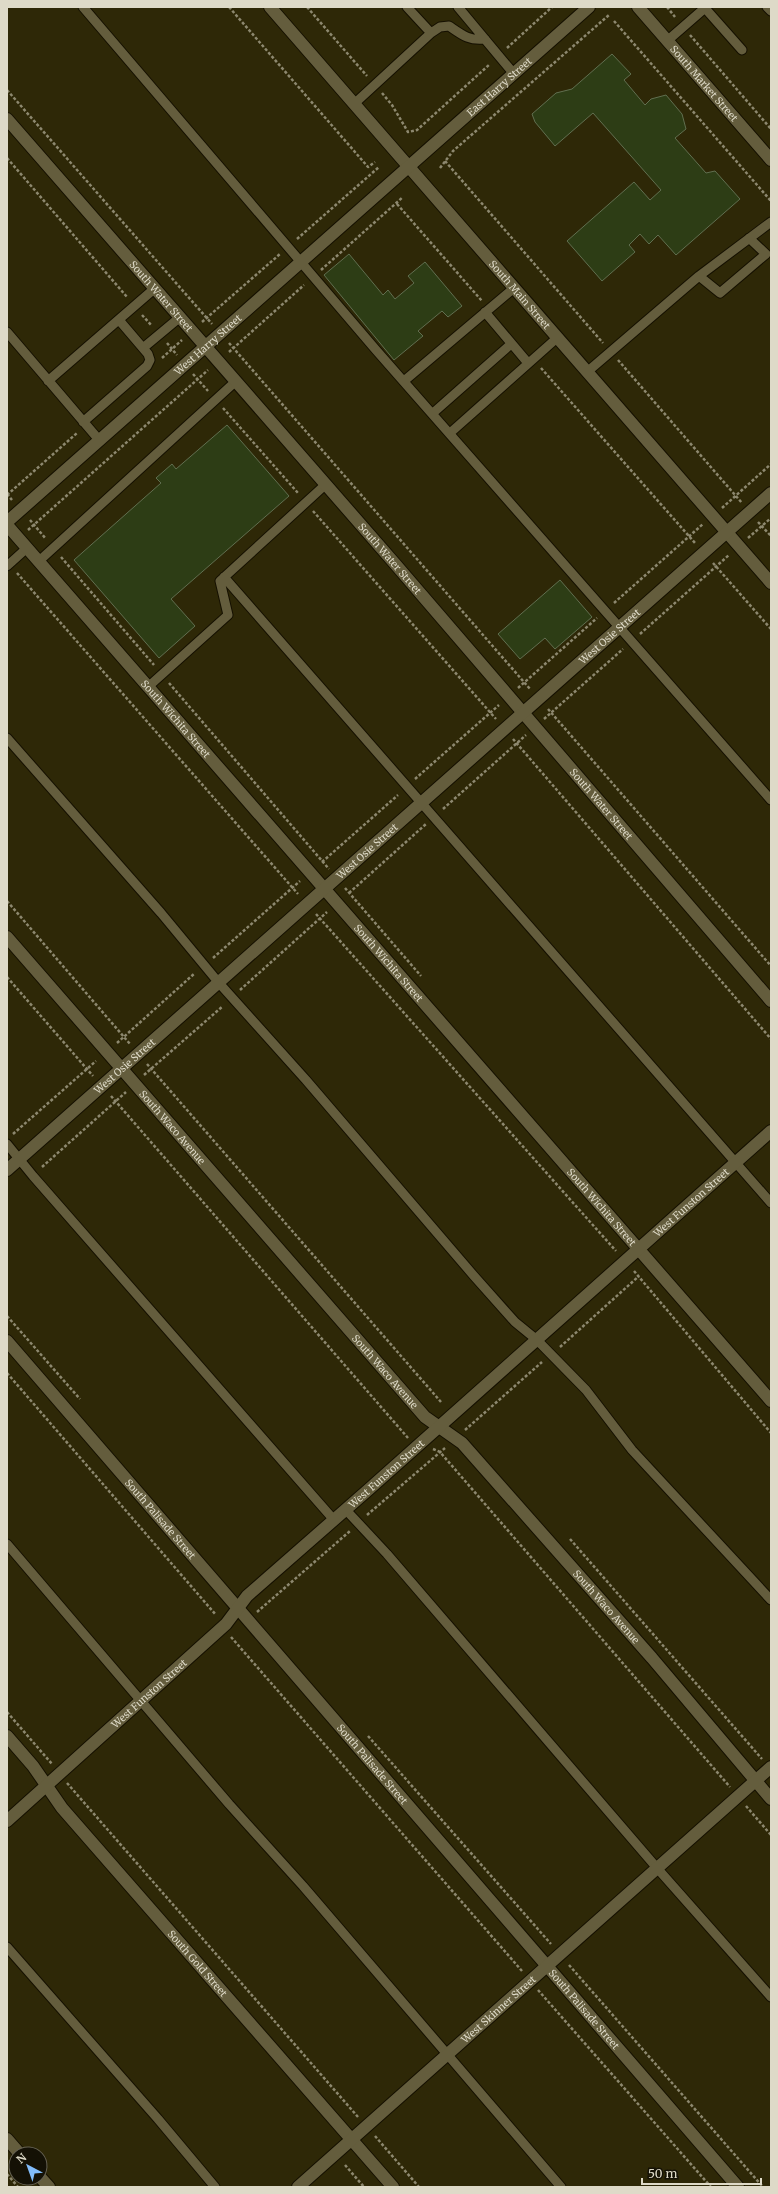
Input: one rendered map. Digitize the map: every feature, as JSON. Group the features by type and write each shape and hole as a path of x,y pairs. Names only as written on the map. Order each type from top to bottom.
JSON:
{"street":[{"name":"South Main Street","path":"270,7 771,582"},
{"name":"East Harry Street","path":"409,167 589,7"},
{"name":"South Market Street","path":"638,7 771,160"},
{"name":"South Water Street","path":"7,119 509,696 771,1001"},
{"name":"West Harry Street","path":"7,523 409,167"},
{"name":"West Osie Street","path":"7,1170 325,890 771,493"},
{"name":"South Wichita Street","path":"7,523 27,548 149,686 337,904 771,1400"},
{"name":"South Waco Avenue","path":"7,937 121,1070 425,1417 462,1443 652,1658 771,1799"},
{"name":"West Funston Street","path":"7,1821 63,1778 142,1700 227,1631 238,1608 247,1596 421,1444 771,1131"},
{"name":"South Palisade Street","path":"7,1341 738,2187"},
{"name":"South Gold Street","path":"7,1736 62,1808 393,2187"},
{"name":"West Skinner Street","path":"298,2187 770,1768"}],"lane":[{"path":"82,7 404,381 631,642 771,800"},
{"path":"408,7 431,33"},
{"path":"458,7 514,74"},
{"path":"667,41 705,7 742,50"},
{"path":"767,7 771,11"},
{"path":"354,104 431,33 440,27 449,26 469,39 485,39"},
{"path":"587,372 699,276 771,222"},
{"path":"699,276 720,293 766,254 749,238"},
{"path":"404,381 514,288"},
{"path":"48,381 154,289"},
{"path":"487,311 511,344 531,361"},
{"path":"143,348 179,318"},
{"path":"83,422 146,366 150,360 148,354 119,320"},
{"path":"7,332 100,441"},
{"path":"450,433 558,338"},
{"path":"432,413 511,344"},
{"path":"39,561 108,495 235,382"},
{"path":"149,686 228,616 220,581 326,485"},
{"path":"8,565 27,548"},
{"path":"224,577 771,1203"},
{"path":"7,738 204,966 306,1080 484,1288 515,1322 537,1340 586,1390 632,1450 771,1600"},
{"path":"9,1140 30,1172 334,1520"},
{"path":"346,1510 387,1554 436,1614 771,1997"},
{"path":"7,1544 142,1700 229,1804 303,1886 561,2187"},
{"path":"7,1947 158,2118 215,2187"}],"path":[{"path":"229,7 368,167 375,162"},
{"path":"306,7 392,105 408,132 418,130 552,7"},
{"path":"667,7 771,129"},
{"path":"440,168 453,150 609,14"},
{"path":"614,21 771,201"},
{"path":"7,90 771,966"},
{"path":"7,158 215,400 505,729 771,1039"},
{"path":"19,538 403,197"},
{"path":"396,204 487,311"},
{"path":"531,361 771,629"},
{"path":"9,1140 106,1052 771,464"},
{"path":"30,1172 42,1167 771,518"},
{"path":"43,536 421,977"},
{"path":"8,565 292,888 639,1277 771,1433"},
{"path":"7,901 441,1402"},
{"path":"7,977 407,1437 440,1452 771,1834"},
{"path":"224,1641 227,1631 248,1620 440,1452 639,1277 649,1261"},
{"path":"7,1316 80,1399"},
{"path":"7,1373 218,1616 227,1631 530,1981 711,2187"},
{"path":"570,1539 770,1768"},
{"path":"259,1610 264,1616"},
{"path":"7,1712 419,2187"},
{"path":"366,1733 763,2187"},
{"path":"49,1790 63,1778"},
{"path":"345,2165 364,2187"},
{"path":"7,2174 18,2187"}],"building":[{"path":"612,54 631,74 624,80 645,105 651,99 666,95 682,114 686,129 675,138 706,173 715,171 740,199 676,255 658,235 649,244 640,234 629,245 635,252 602,281 567,241 634,182 650,200 661,190 593,113 555,146 535,122 532,114 556,93 572,89"},
{"path":"349,254 383,295 388,290 395,299 414,283 408,276 425,262 462,306 448,317 442,311 418,331 423,336 394,360 324,275"},
{"path":"227,425 289,496 171,599 195,626 159,658 74,560 161,483 156,478 172,464 176,469"},
{"path":"560,580 592,617 555,649 545,638 520,659 498,634"}]}
